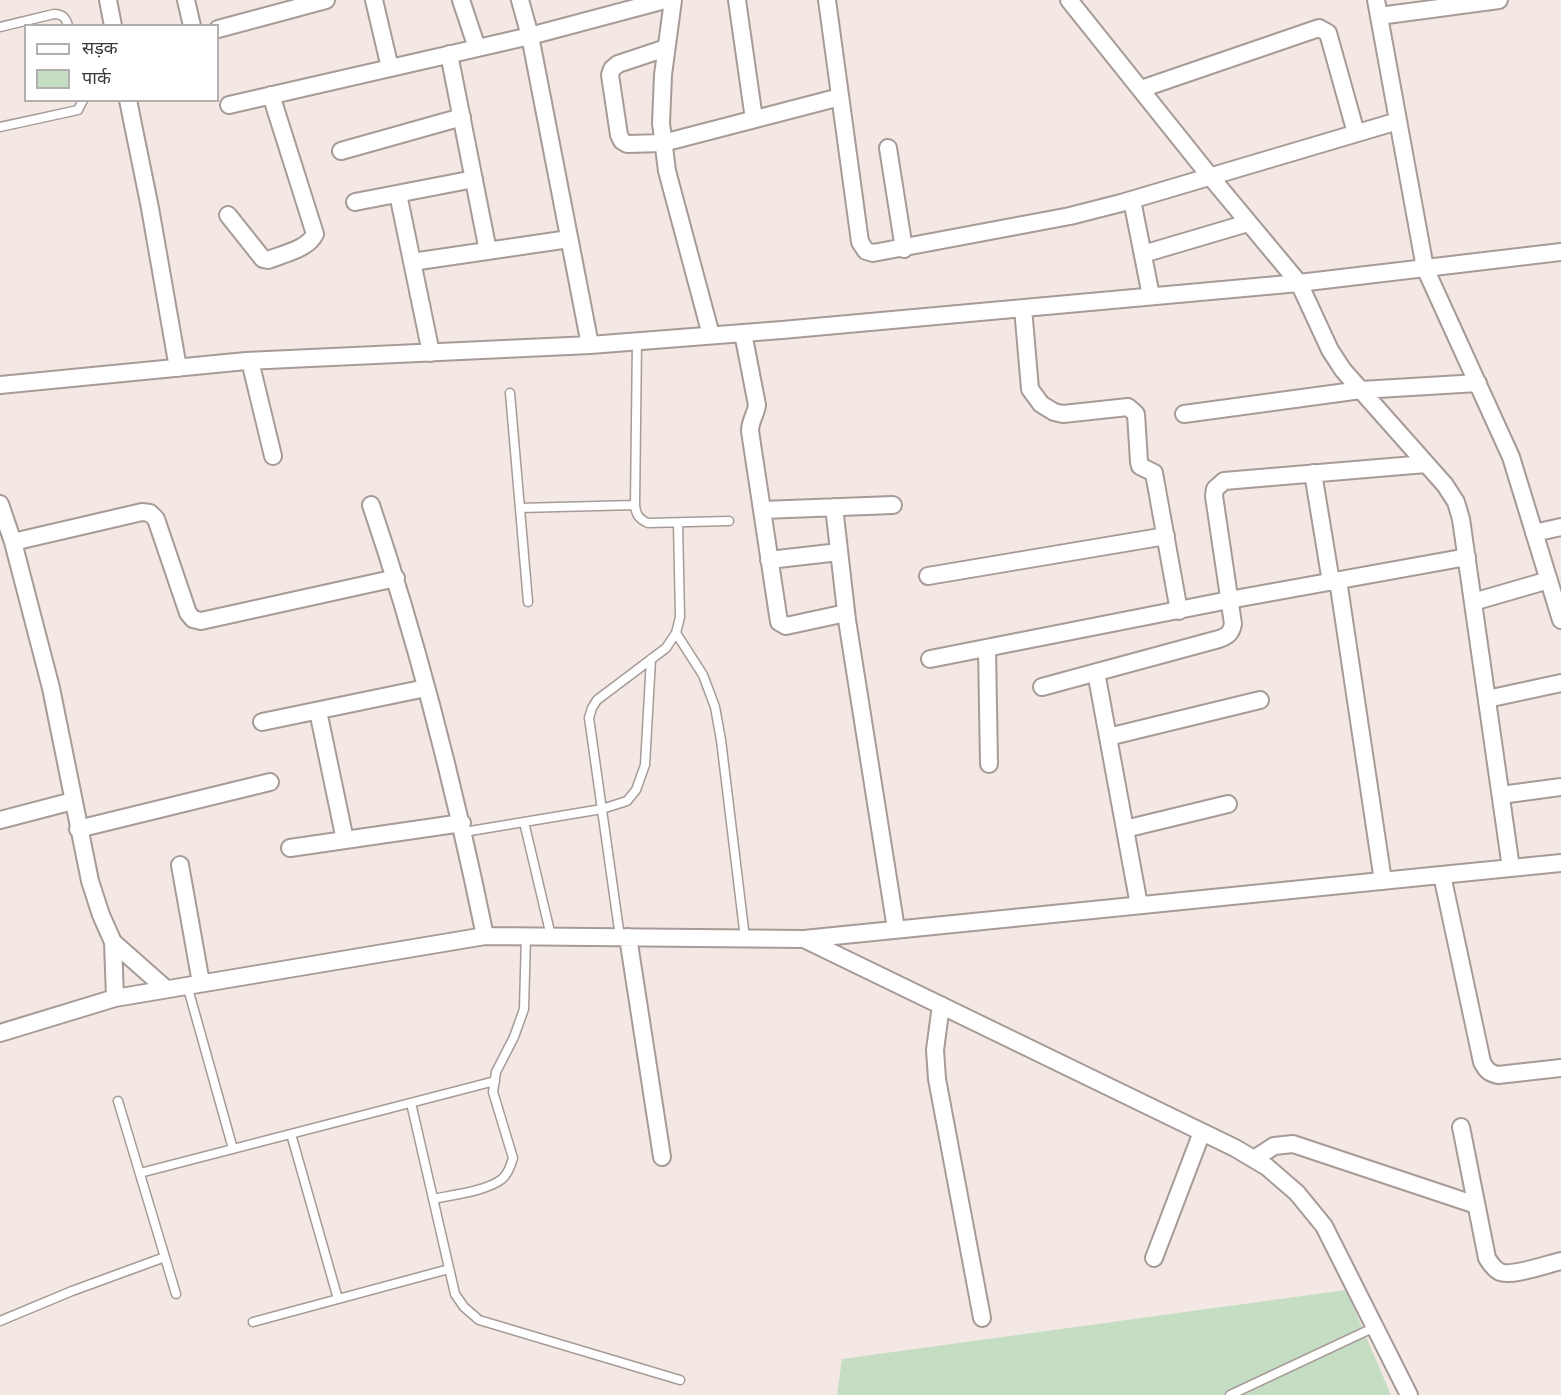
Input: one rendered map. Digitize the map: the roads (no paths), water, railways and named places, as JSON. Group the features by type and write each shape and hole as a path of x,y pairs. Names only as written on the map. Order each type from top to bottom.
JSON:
{"street":[{"path":"108,0 113,24"},
{"path":"186,0 192,24"},
{"path":"219,29 326,0"},
{"path":"374,0 390,68"},
{"path":"461,0 477,48"},
{"path":"520,0 530,36 590,345"},
{"path":"229,105 530,36 628,5 665,0"},
{"path":"673,0 663,75 661,123 663,142 667,171 711,335"},
{"path":"737,0 754,119"},
{"path":"827,0 860,242 866,251 873,253 1070,216 1132,200 1398,121"},
{"path":"1069,0 1209,176 1299,283 1330,350 1456,502 1467,557 1511,868"},
{"path":"1499,0 1377,8 1425,268 1511,457 1561,620"},
{"path":"1141,89 1319,28 1328,33 1356,133"},
{"path":"666,48 618,64 612,69 610,75 619,135 627,144 663,142 840,98"},
{"path":"449,54 488,251"},
{"path":"228,215 263,259 268,260 306,245 315,234 271,95"},
{"path":"128,102 178,368"},
{"path":"341,151 462,117"},
{"path":"888,148 904,249"},
{"path":"355,202 474,179"},
{"path":"398,194 431,352"},
{"path":"1132,200 1151,296"},
{"path":"1143,254 1248,223"},
{"path":"412,262 569,239"},
{"path":"0,385 250,361 590,345 743,333 1299,283 1561,252"},
{"path":"1023,308 1030,389 1041,404 1054,412 1063,414 1128,407 1136,414 1139,462 1140,466 1154,473 1179,611"},
{"path":"743,333 757,405 756,413 750,422 750,431 779,621 782,625 846,613"},
{"path":"250,361 273,456"},
{"path":"1184,414 1361,390 1478,383"},
{"path":"1042,687 1227,636 1231,632 1233,624 1214,496 1218,484 1224,481 1426,464"},
{"path":"1313,473 1334,581 1383,880"},
{"path":"0,504 51,688 90,882 113,942 114,998"},
{"path":"371,505 396,578 426,688 463,828 485,936"},
{"path":"762,510 893,505"},
{"path":"834,507 846,613 896,929"},
{"path":"12,542 142,512 150,513 156,519 188,613 193,619 201,621 396,578"},
{"path":"1534,532 1561,527"},
{"path":"928,576 1166,536"},
{"path":"769,560 839,552"},
{"path":"930,659 1229,600 1467,557"},
{"path":"1473,602 1549,580"},
{"path":"987,648 989,764"},
{"path":"1096,672 1139,905"},
{"path":"1487,699 1561,683"},
{"path":"262,722 426,688"},
{"path":"1108,737 1260,700"},
{"path":"318,711 345,840"},
{"path":"78,829 270,782"},
{"path":"1501,795 1561,787"},
{"path":"0,820 73,801"},
{"path":"1125,829 1228,804"},
{"path":"290,848 463,828"},
{"path":"180,865 194,984"},
{"path":"0,1033 114,998 485,936 804,939 1442,874 1511,868 1560,868"},
{"path":"1442,874 1485,1069 1491,1074 1498,1075 1561,1068"},
{"path":"624,937 662,1157"},
{"path":"804,939 1202,1132 1267,1167 1297,1192 1324,1226 1410,1395"},
{"path":"113,942 165,988"},
{"path":"941,1005 935,1050 937,1079 982,1318"},
{"path":"1461,1127 1487,1258 1493,1267 1501,1273 1510,1273 1561,1261"},
{"path":"1154,1258 1202,1132"},
{"path":"1254,1160 1274,1146 1293,1143 1476,1205"}],"lane":[{"path":"0,27 54,14 65,17 67,24"},
{"path":"0,127 78,110 82,102"},
{"path":"637,341 634,505 636,514 648,523 729,521"},
{"path":"510,393 528,602"},
{"path":"520,508 634,505"},
{"path":"624,937 589,718 597,700 666,648 676,633 680,617 678,523"},
{"path":"676,633 704,675 715,707 723,752 745,938"},
{"path":"463,828 524,822 602,809 627,801 636,790 645,765 651,659"},
{"path":"524,822 551,936"},
{"path":"433,1199 486,1186 502,1179 513,1158 493,1092 496,1072 514,1037 524,1009 526,936"},
{"path":"194,984 233,1149"},
{"path":"140,1173 495,1081"},
{"path":"118,1101 176,1294"},
{"path":"411,1103 455,1294 464,1307 479,1320 680,1380"},
{"path":"291,1134 338,1299"},
{"path":"0,1321 72,1291 165,1257"},
{"path":"253,1322 449,1269"},
{"path":"1230,1395 1375,1327"}]}
